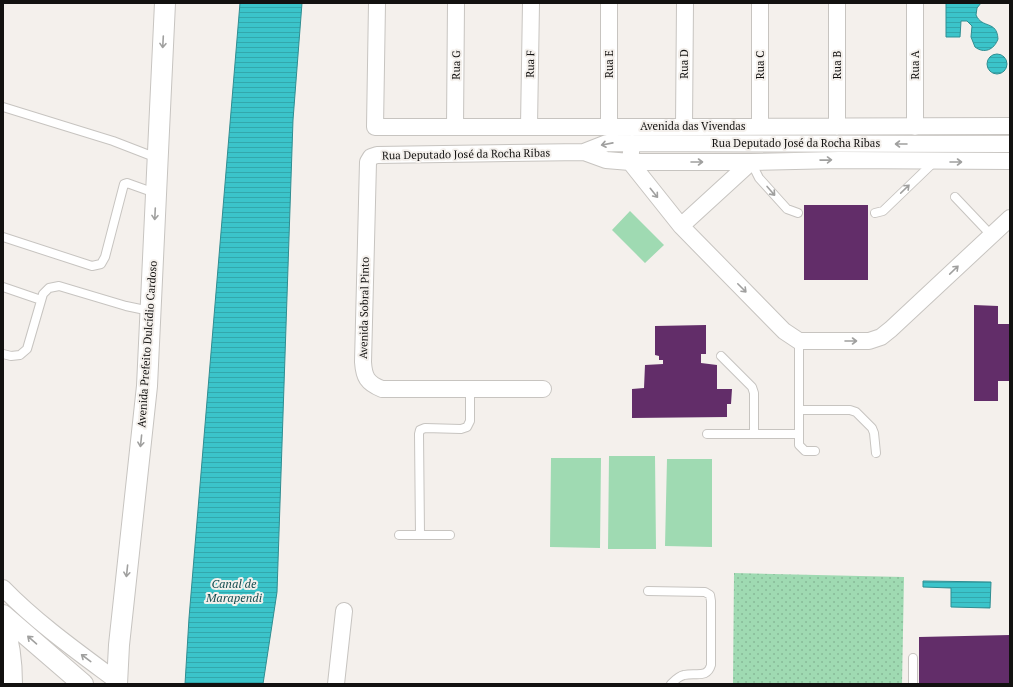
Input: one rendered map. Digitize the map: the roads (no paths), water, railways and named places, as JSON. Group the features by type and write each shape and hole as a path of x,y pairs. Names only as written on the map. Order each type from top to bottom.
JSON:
{"street":[{"name":"Avenida Prefeito Dulcídio Cardoso","path":"117,683 147,386 165,3"},
{"name":"Avenida das Vivendas","path":"377,3 375,127 1010,126"},
{"name":"Rua G","path":"455,127 456,3"},
{"name":"Rua F","path":"530,126 531,3"},
{"name":"Rua E","path":"609,3 609,126"},
{"name":"Rua D","path":"684,126 685,3"},
{"name":"Rua C","path":"760,3 760,126"},
{"name":"Rua B","path":"837,3 837,127"},
{"name":"Rua A","path":"915,3 915,127"},
{"name":"Rua Deputado José da Rocha Ribas","path":"584,152 606,143 1002,144"},
{"path":"632,143 630,162 681,226 784,331 799,341 869,341 881,337 1010,218"},
{"path":"1002,144 1002,162"},
{"name":"Rua Deputado José da Rocha Ribas","path":"373,156 584,152 606,160 630,162 839,160 1002,162"},
{"name":"Avenida Sobral Pinto","path":"373,156 369,158 368,162 363,362 364,372 367,379 374,386 382,389 543,389"},
{"path":"681,226 751,162"},
{"path":"3,588 62,640 117,683"},
{"path":"336,684 344,611"},
{"path":"3,615 83,684"},
{"path":"3,623 8,638 10,651 12,684"}],"lane":[{"path":"3,107 113,141 158,158"},
{"path":"751,162 759,178 787,209 798,212"},
{"path":"875,212 883,211 934,162"},
{"path":"3,237 92,266 101,264 105,257 124,184 127,183 156,194"},
{"path":"955,197 992,236"},
{"path":"3,354 11,356 20,355 27,349 43,294 49,288 59,286 126,306 150,311"},
{"path":"3,287 41,300"},
{"path":"799,341 799,445 805,451 815,451"},
{"path":"722,356 752,387 754,393 754,434"},
{"path":"420,535 420,430 425,428 467,427 470,422 470,389"},
{"path":"799,410 850,410 856,412 872,428 876,453"},
{"path":"707,434 799,434"},
{"path":"399,535 450,535"},
{"path":"648,591 705,592 710,595 710,670 706,673 686,674 680,676 671,684"},
{"path":"913,658 913,684"}],"water":[{"name":"Canal de Marapendi","path":"240,3 302,3 293,120 277,592 263,684 185,684 189,618"},
{"path":"946,3 981,3 977,8 976,15 982,22 995,29 998,39 994,46 988,50 982,50 975,47 971,37 972,26 967,21 961,21 960,37 946,37"},
{"path":"997,54 1004,57 1007,64 1004,71 997,74 990,71 987,64 990,57"},
{"path":"923,581 991,582 990,608 951,607 951,588 923,587"}]}
